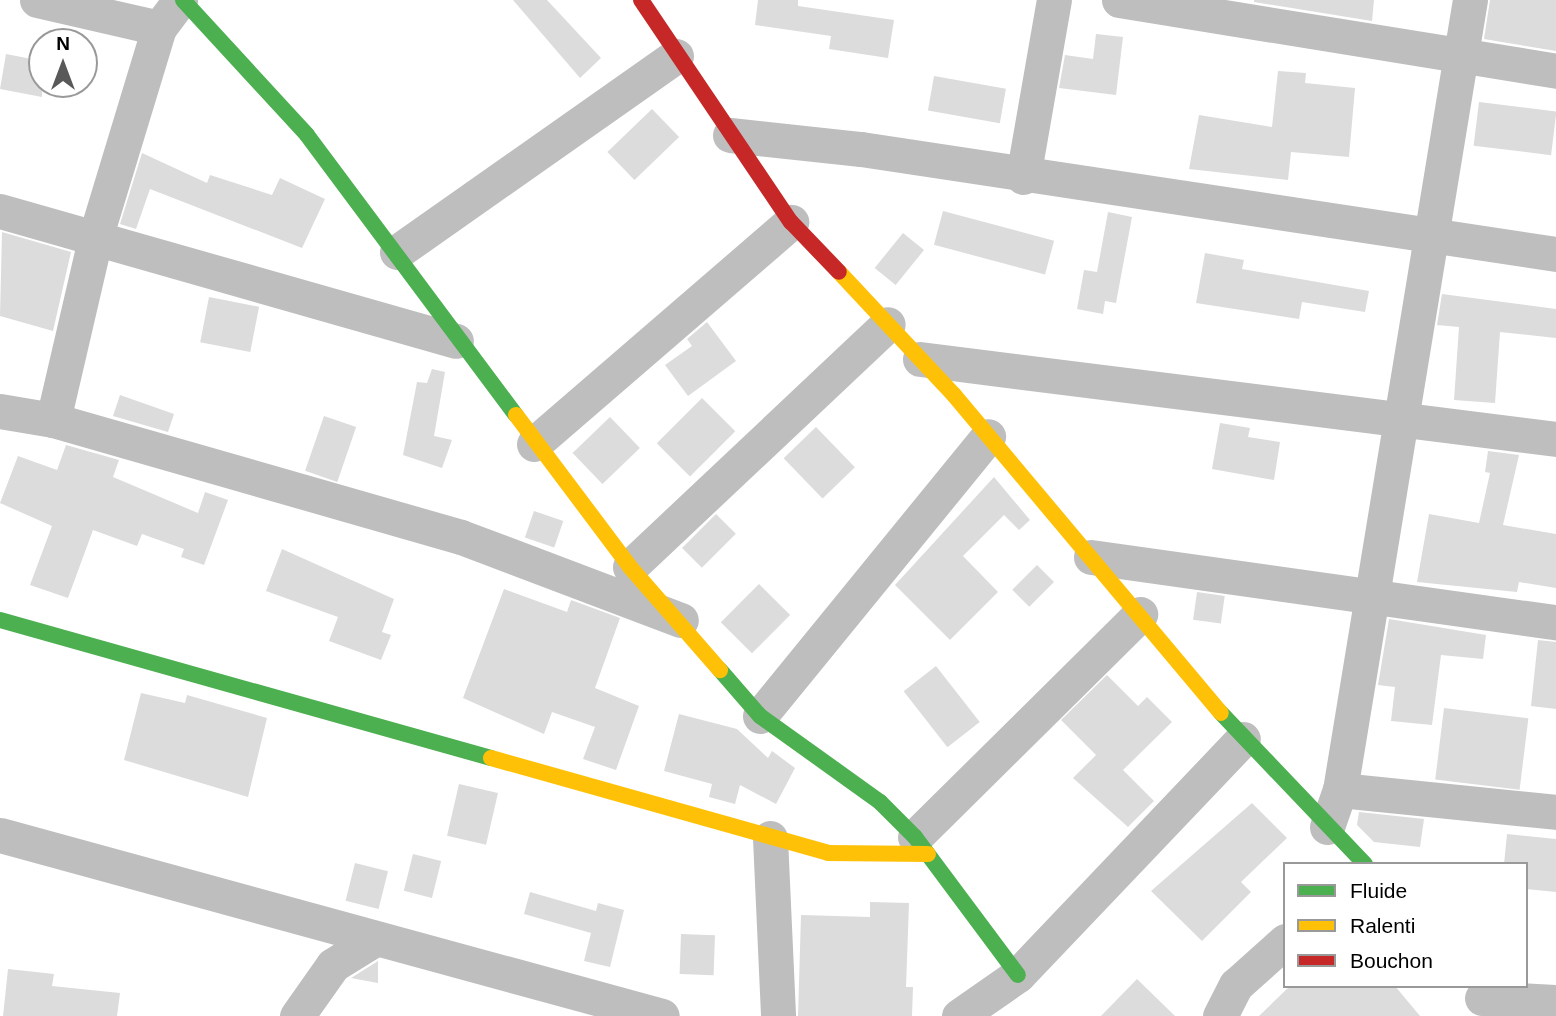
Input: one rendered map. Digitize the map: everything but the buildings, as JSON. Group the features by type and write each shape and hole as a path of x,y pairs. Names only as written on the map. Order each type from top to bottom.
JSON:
{"street":[{"path":"37,0 159,28"},
{"path":"53,420 96,235 159,28 182,0 307,135 397,253 456,341 630,567 681,620 760,716 880,802 922,845 1017,975"},
{"path":"640,0 791,222 888,324 988,436 1140,614 1242,739 1363,862"},
{"path":"1023,177 1054,0"},
{"path":"1119,0 1556,71"},
{"path":"1327,827 1340,790 1463,58 1470,0"},
{"path":"397,253 676,56"},
{"path":"730,135 861,149 1023,177 1556,254"},
{"path":"0,211 96,235 456,341"},
{"path":"534,444 791,222"},
{"path":"630,567 888,324"},
{"path":"920,359 1556,439"},
{"path":"0,411 53,420 461,537 681,620"},
{"path":"760,716 988,436"},
{"path":"1091,557 1556,621"},
{"path":"0,620 828,853 922,845 1140,614"},
{"path":"959,1016 1017,975 1242,739"},
{"path":"1340,790 1556,812"},
{"path":"0,835 662,1016"},
{"path":"770,838 778,1016"},
{"path":"297,1016 333,965 375,939"},
{"path":"1220,1016 1236,985 1283,943"},
{"path":"1485,1005 1556,1002"}],"traffic: fast":[{"path":"183,0 307,135 516,415"},
{"path":"0,620 491,758"},
{"path":"720,670 760,716 880,802 915,837 1018,975"},
{"path":"1221,713 1363,862"}],"traffic: slow":[{"path":"839,272 954,395 1221,713"},
{"path":"516,415 630,567 720,670"},
{"path":"491,758 828,853 928,854"}],"traffic: jam":[{"path":"641,0 791,222 839,272"}]}
